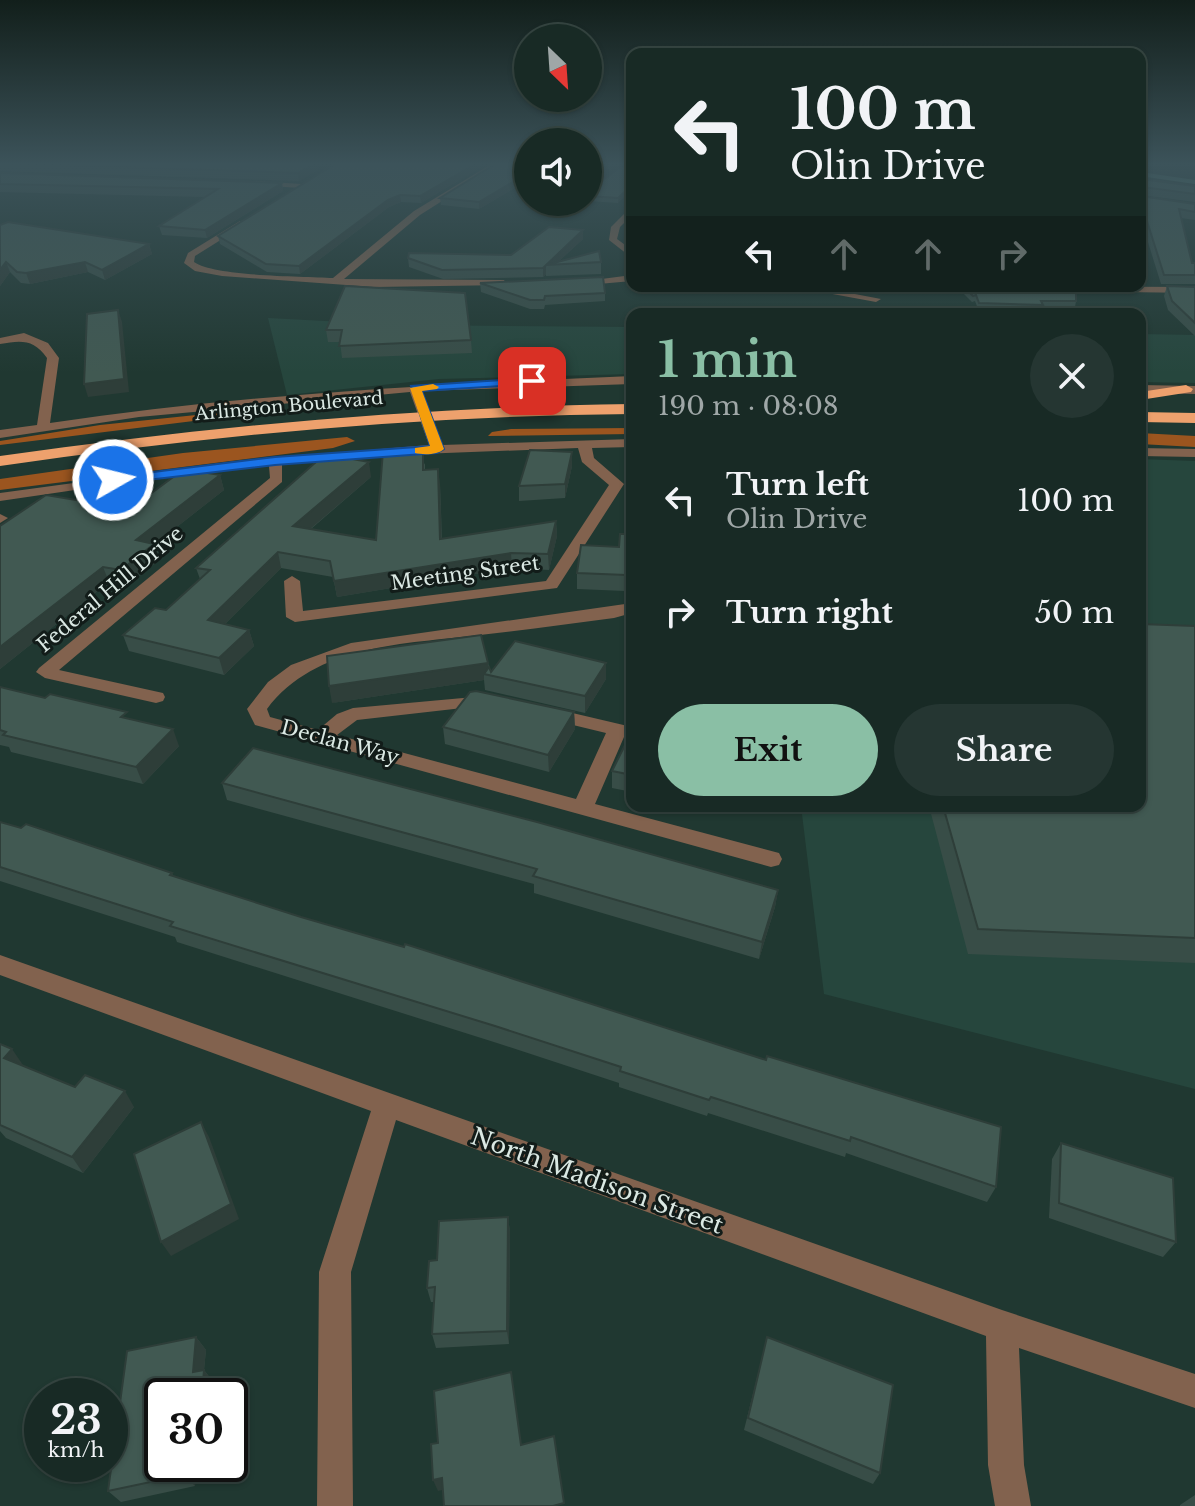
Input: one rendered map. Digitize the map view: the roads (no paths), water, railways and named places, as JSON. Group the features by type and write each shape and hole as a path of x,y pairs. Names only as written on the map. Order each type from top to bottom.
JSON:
{"highway":[{"path":"1146,395 1190,390"},
{"name":"Arlington Boulevard","path":"0,461 215,432 424,415 626,410"},
{"path":"1146,417 1195,418"}],"street":[{"path":"226,233 191,255 189,263 198,269 222,273 336,281 509,283"},
{"path":"336,281 393,233"},
{"path":"612,233 613,240 626,250"},
{"path":"571,283 626,278"},
{"path":"1146,289 1195,290"},
{"path":"832,292 876,299"},
{"path":"874,308 879,292"},
{"path":"0,329 24,328 28,331 24,336"},
{"path":"0,341 24,336 44,345 53,358 43,426"},
{"path":"0,434 201,407 415,388 532,381 626,380"},
{"path":"415,388 437,449"},
{"path":"1146,389 1190,390"},
{"name":"Meeting Street","path":"292,581 295,617 551,585 617,484 587,459 584,443"},
{"path":"0,497 275,461 437,449 626,443"},
{"path":"1146,452 1195,453"},
{"name":"Federal Hill Drive","path":"156,697 45,672 277,479 275,461"},
{"name":"Declan Way","path":"626,610 366,645 313,662 281,680 265,694 257,709 262,721 771,859"},
{"path":"322,737 353,714 478,699 506,703"},
{"path":"534,710 625,732 582,808"},
{"name":"North Madison Street","path":"0,965 1002,1326 1195,1391"},
{"path":"335,1506 335,1272 386,1106"},
{"path":"1002,1326 1006,1465 1013,1506"}]}
